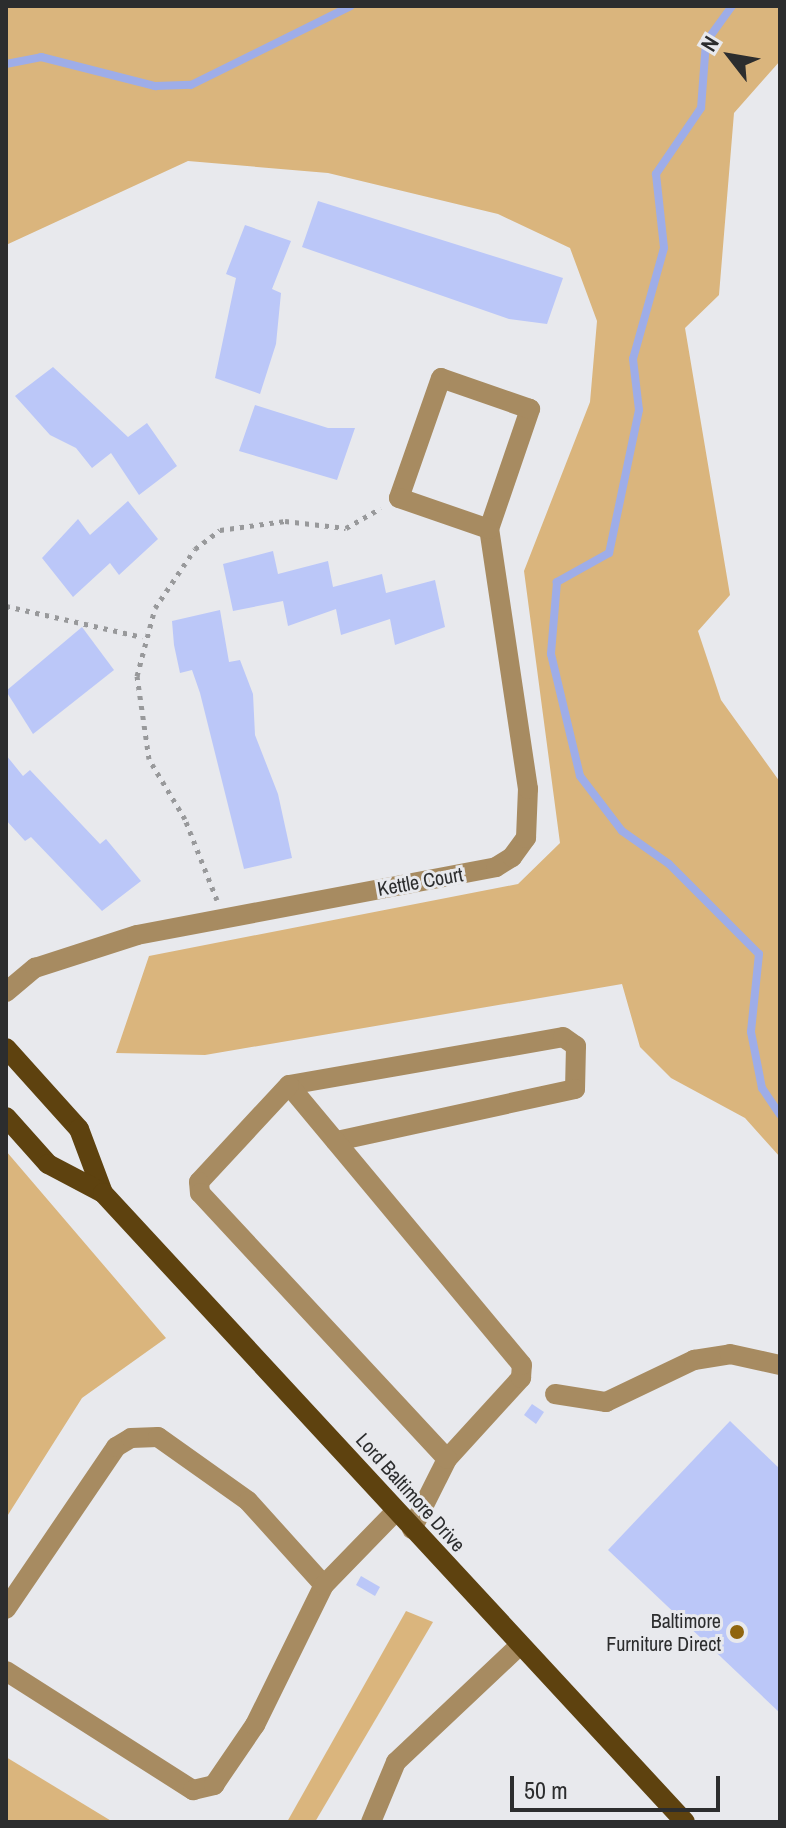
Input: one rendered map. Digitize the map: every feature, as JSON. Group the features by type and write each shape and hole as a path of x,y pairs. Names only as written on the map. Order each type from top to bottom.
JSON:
{"main road":[{"name":"Lord Baltimore Drive","path":"6,1048 79,1129 103,1193"},
{"name":"Lord Baltimore Drive","path":"6,1117 48,1164 103,1193 685,1822"}],"street":[{"name":"Kettle Court","path":"6,992 35,968 222,914 496,867 526,838 528,789 489,529 530,409 441,378 399,498"},
{"path":"399,498 489,529"},
{"path":"336,1141 575,1089 576,1046 563,1037 289,1085 199,1182 200,1193 447,1459"},
{"path":"289,1085 522,1365 521,1378 447,1459 412,1529"},
{"path":"555,1394 606,1402 694,1360 730,1354 780,1365"},
{"path":"6,1609 116,1447 131,1438 158,1437 248,1501 324,1585"},
{"path":"6,1671 193,1790 214,1785 255,1725 324,1585 396,1511"},
{"path":"371,1822 403,1753 519,1646"}],"path":[{"path":"222,914 185,819 149,759 137,676 143,637 173,575 220,530 285,521 346,528 399,498"},
{"path":"6,606 143,637"}],"shaded area":[{"path":"6,6 780,6 780,61 734,113 719,295 685,328 730,595 698,631 721,700 780,782 780,1157 745,1118 671,1078 640,1047 622,984 205,1055 116,1053 149,956 518,884 560,843 524,571 590,402 597,321 570,248 498,214 328,173 188,161 6,245"},
{"path":"6,1151 166,1338 82,1398 6,1518"},
{"path":"406,1611 433,1622 315,1822 287,1822"},
{"path":"6,1757 113,1822 6,1822"}],"building":[{"path":"318,201 563,278 547,324 509,319 302,247"},
{"path":"245,225 291,241 272,289 281,293 276,344 260,394 215,378 236,278 226,274"},
{"path":"53,367 128,437 147,423 177,466 139,495 111,453 92,468 76,448 50,435 15,396"},
{"path":"255,405 328,428 355,428 337,480 239,451"},
{"path":"128,501 158,539 119,575 110,563 73,597 42,558 78,519 90,535"},
{"path":"273,551 278,574 328,561 333,587 382,574 386,593 435,580 445,627 395,645 390,619 341,635 336,609 288,626 283,601 233,611 223,564"},
{"path":"220,610 229,662 240,660 253,694 255,735 278,794 292,858 244,869 200,693 192,670 180,673 174,645 172,621"},
{"path":"82,627 114,670 33,734 6,691"},
{"path":"6,755 23,776 30,770 100,844 106,839 141,881 102,911 31,837 25,841 6,820"},
{"path":"532,1404 544,1412 536,1424 524,1415"},
{"name":"Baltimore Furniture Direct","path":"730,1421 780,1469 780,1713 608,1550"},
{"path":"361,1576 380,1587 375,1596 356,1585"}],"waterway":[{"path":"6,64 41,57 155,86 191,85 351,6"},
{"path":"732,6 706,42 701,108 656,174 664,248 633,359 639,410 609,553 557,582 551,654 580,776 622,831 669,864 759,954 751,1032 762,1088 780,1115"}],"place":[{"name":"Baltimore Furniture Direct","path":"737,1632"}]}
